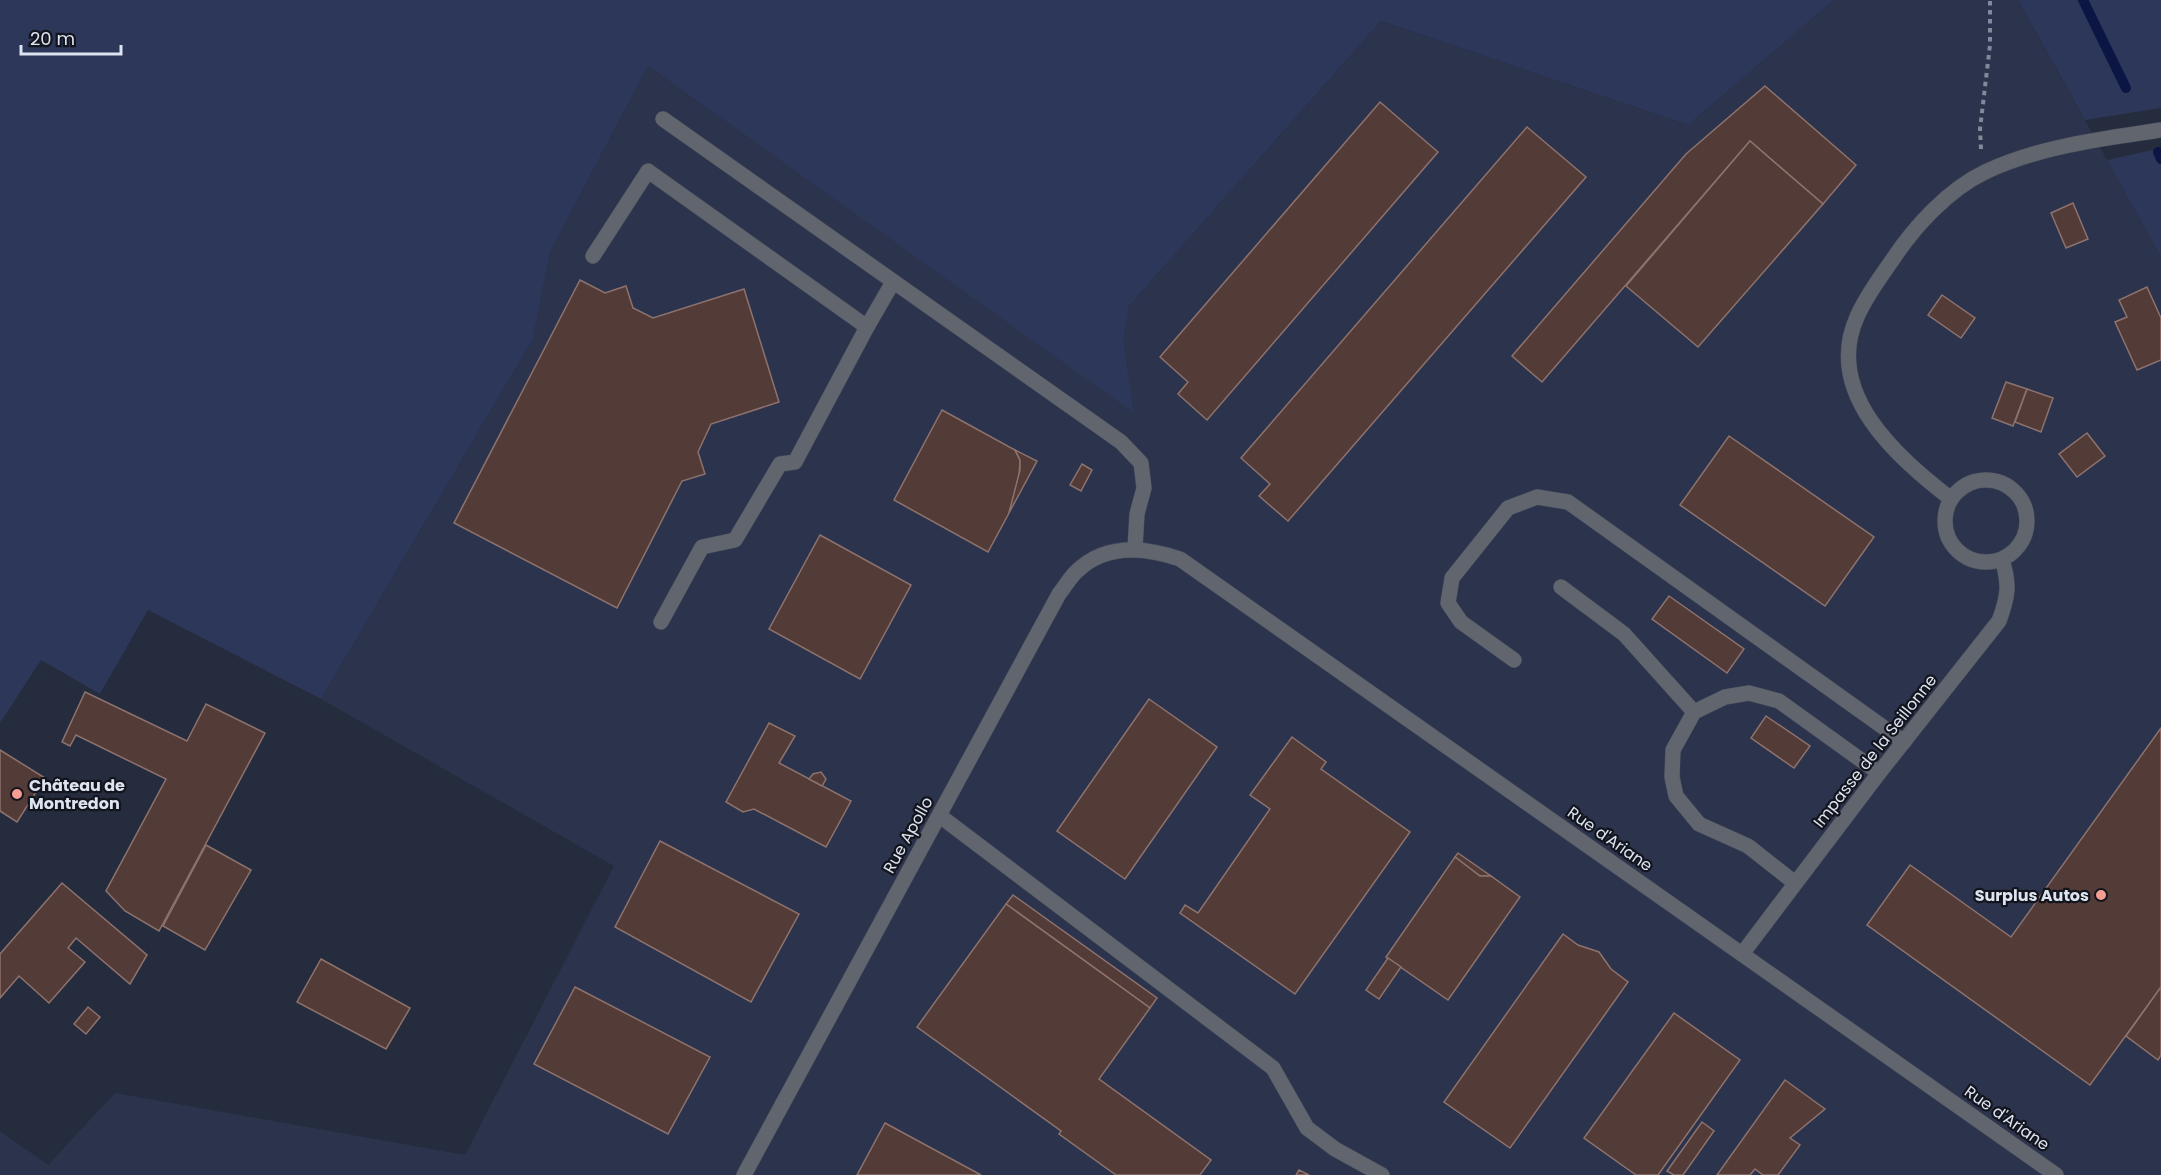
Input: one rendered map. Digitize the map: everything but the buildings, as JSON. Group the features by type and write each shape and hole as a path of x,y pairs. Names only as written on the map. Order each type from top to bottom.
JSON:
{"street":[{"path":"663,119 1121,442 1141,463 1144,488 1137,514 1135,548"},
{"path":"1951,499 1918,474 1891,447 1866,413 1855,392 1848,370 1849,342 1856,318 1872,289 1926,216 1983,173 2031,155 2077,143 2161,130"},
{"path":"593,256 648,171 867,327"},
{"path":"661,622 702,547 735,540 780,464 795,462 893,282"},
{"path":"1982,480 2006,485 2023,503 2027,515 2027,529 2018,547 2002,560 1987,563 1972,561 1959,553 1950,542 1945,528 1946,513 1951,499 1970,483 1982,480"},
{"path":"1514,660 1461,622 1448,603 1452,578 1508,508 1538,497 1568,502 1904,742"},
{"name":"Rue Apollo","path":"744,1175 1059,594 1077,571 1100,555 1135,548"},
{"name":"Rue d'Ariane","path":"1135,548 1156,550 1180,559 2056,1175"},
{"name":"Impasse de la Seillonne","path":"1742,954 1879,773 1999,621 2007,601 2008,577 2002,560"},
{"path":"1561,587 1624,634 1694,712"},
{"path":"1796,884 1748,846 1699,824 1676,796 1672,777 1673,750 1694,712 1725,697 1749,693 1779,700 1879,773"},
{"path":"940,816 1273,1068 1307,1128 1335,1149 1382,1175"}],"path":[{"path":"1983,173 1980,129 1990,45 1990,0"}],"shaded area":[{"path":"0,0 1834,0 1688,125 1381,21 1129,306 1123,341 1134,413 648,66 550,252 533,339 321,699 148,610 100,694 41,660 0,723"},
{"path":"1834,0 2018,0 2161,257 2161,1175 0,1175 0,1131 48,1165 115,1093 465,1155 614,866 321,699 533,339 550,252 648,66 1073,369 1381,21 1688,125"},
{"path":"2018,0 2161,0 2161,108 2085,120"},
{"path":"2161,148 2161,257 2107,160"}],"waterway":[{"path":"2083,0 2126,88"},
{"path":"2158,152 2161,159"}],"place":[{"name":"Château de Montredon","path":"17,794"},
{"name":"Surplus Autos","path":"2101,895"}]}
